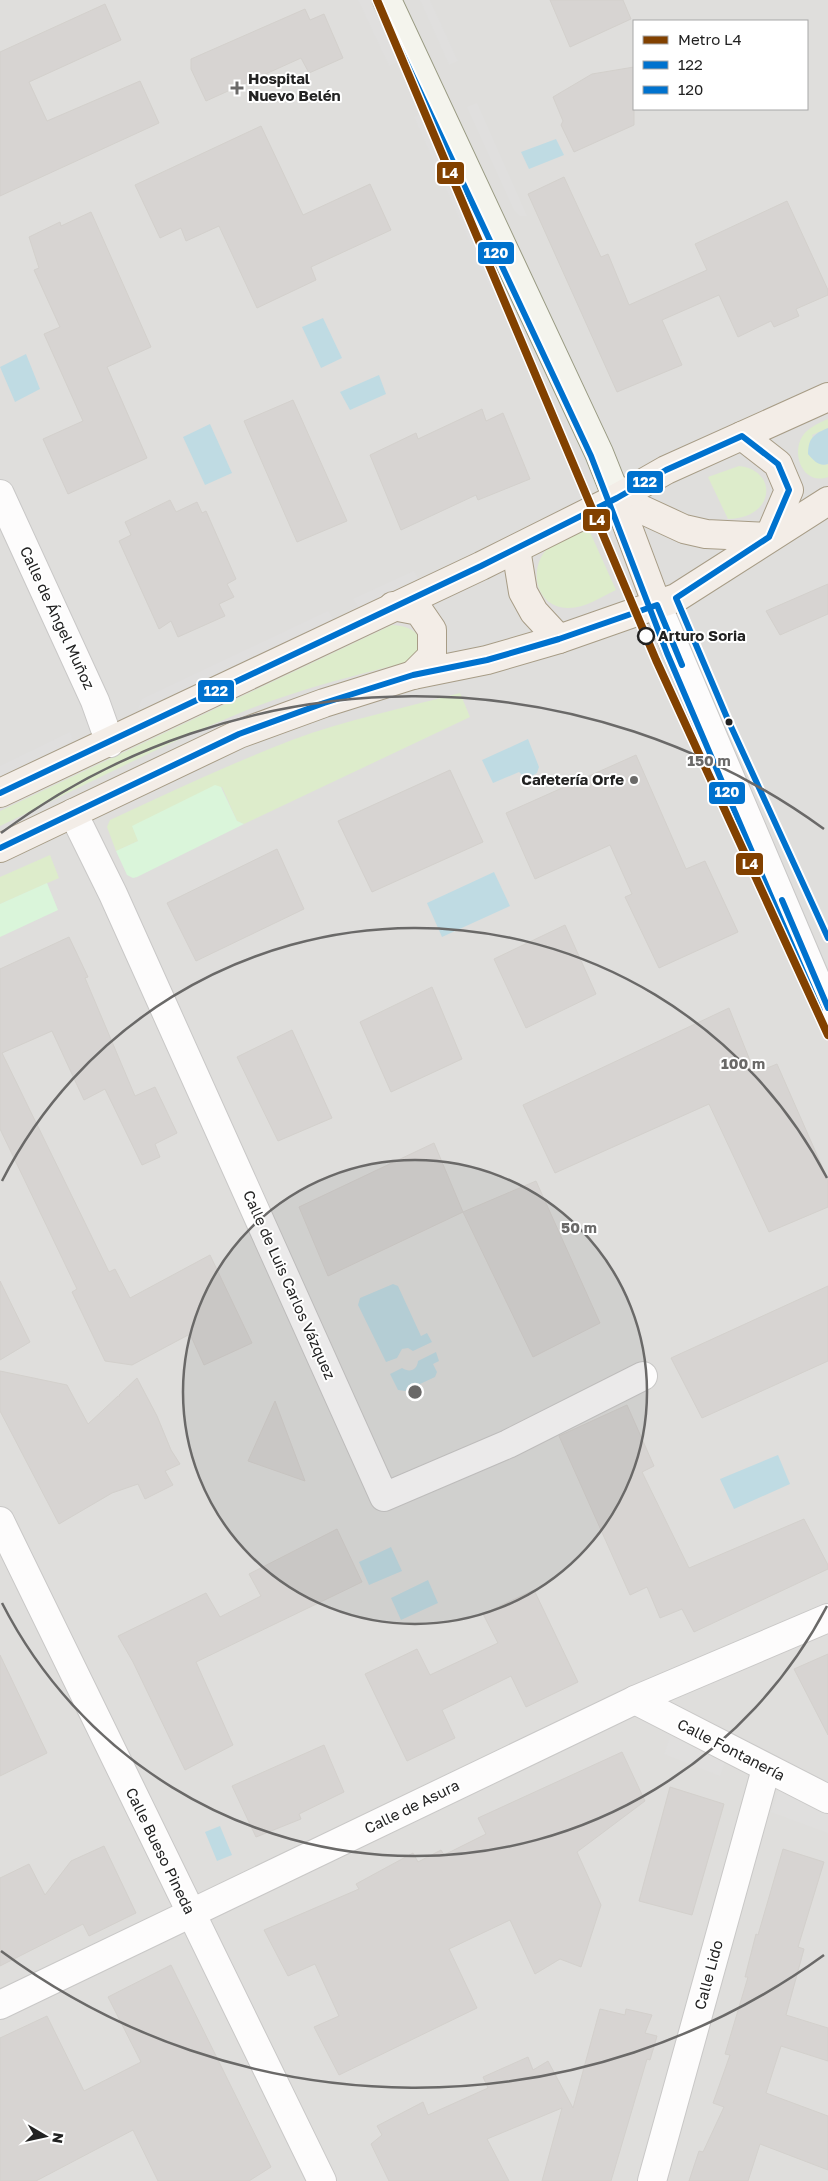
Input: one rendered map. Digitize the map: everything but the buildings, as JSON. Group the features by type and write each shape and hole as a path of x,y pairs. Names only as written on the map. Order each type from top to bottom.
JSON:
{"main road":[{"path":"387,0 599,453 657,605"},
{"path":"0,793 516,549 617,498 666,470 828,397"},
{"path":"742,436 778,464 789,490 769,537"},
{"path":"617,498 684,529 706,534 769,537"},
{"path":"0,848 239,734 324,703 413,675 488,660 559,639 676,598 828,501"},
{"path":"516,549 523,592 534,612 559,639"},
{"path":"393,606 419,611 432,630 432,656 413,675"}],"street":[{"name":"Calle de Ángel Muñoz","path":"0,494 95,701 110,742"},
{"path":"657,605 828,1008"},
{"name":"Calle de Luis Carlos Vázquez","path":"73,813 117,903 384,1497 508,1444 643,1376"},
{"name":"Calle Bueso Pineda","path":"0,1521 322,2181"},
{"name":"Calle de Asura","path":"0,2005 635,1700 828,1618"},
{"name":"Calle Fontanería","path":"635,1700 828,1799"},
{"name":"Calle Lido","path":"652,2181 766,1768"}],"shaded area":[{"path":"0,0 828,0 828,2181 0,2181"},
{"path":"358,0 370,0 398,62 389,66"},
{"path":"420,0 430,0 458,61 449,65"},
{"path":"477,103 527,216 520,216 514,210 467,107"},
{"path":"422,114 500,285 491,290 414,117"},
{"path":"414,571 419,579 359,608 353,599"},
{"path":"328,611 333,619 148,707 138,709 142,699"},
{"path":"70,732 73,740 61,748 0,776 0,766"},
{"path":"671,1734 726,1758 720,1776 664,1754"},
{"path":"779,1789 828,1811 828,1833 771,1812"}],"green space":[{"path":"828,419 828,428 812,435 824,465 828,464 828,477 820,479 806,473 802,467 799,460 799,444 807,431"},
{"path":"739,466 752,469 760,476 765,484 766,494 763,503 755,511 744,517 728,519 708,477"},
{"path":"589,530 616,590 593,602 575,608 558,607 549,602 538,587 538,567 541,558 547,549 556,542"},
{"path":"392,625 408,628 417,635 419,646 411,661 308,689 247,710 154,751 0,826 0,811"},
{"path":"460,693 470,717 244,824 237,821 222,787 133,826 138,841 116,851 107,827 110,820 155,799 246,759 312,733 354,720"},
{"path":"215,785 221,787 237,821 244,824 137,877 133,878 127,875 116,851 138,841 132,826"},
{"path":"50,855 59,878 0,904 0,877"},
{"path":"47,883 58,910 0,937 0,904"}],"water":[{"path":"556,139 564,155 529,169 521,152"},
{"path":"323,318 342,358 321,368 302,327"},
{"path":"26,354 40,389 15,402 0,367"},
{"path":"379,375 386,394 350,410 340,392"},
{"path":"210,424 232,473 205,485 183,437"},
{"path":"828,428 828,464 822,465 814,461 808,454 808,449 813,437"},
{"path":"528,739 539,767 537,773 530,777 523,776 519,772 493,783 482,760"},
{"path":"494,872 510,906 442,937 427,903"},
{"path":"393,1284 398,1286 421,1336 427,1333 432,1342 413,1351 408,1348 402,1349 397,1358 386,1362 358,1305 360,1298"},
{"path":"436,1352 439,1361 433,1364 437,1372 435,1377 405,1391 398,1390 390,1374 402,1368 413,1370 418,1361"},
{"path":"778,1455 790,1484 734,1509 720,1479"},
{"path":"391,1547 402,1571 369,1585 359,1562"},
{"path":"428,1580 438,1603 401,1620 391,1598"},
{"path":"220,1826 232,1855 217,1861 205,1832"}],"metro line":[{"name":"L4","path":"377,0 656,660 828,1035"}],"transit line":[{"name":"120","path":"379,4 591,456 667,653 820,1011"},
{"name":"122","path":"0,793 481,566 617,498 666,470 742,436 778,464 789,490 769,537 676,598 728,720 828,938"},
{"name":"122","path":"0,848 239,734 324,703 413,675 487,660 559,639 657,605 682,665"},
{"name":"122","path":"782,900 828,1008"}],"place":[{"name":"Hospital Nuevo Belén","path":"237,88"},
{"name":"Arturo Soria","path":"646,636"},
{"name":"Cafetería Orfe","path":"634,780"}]}
